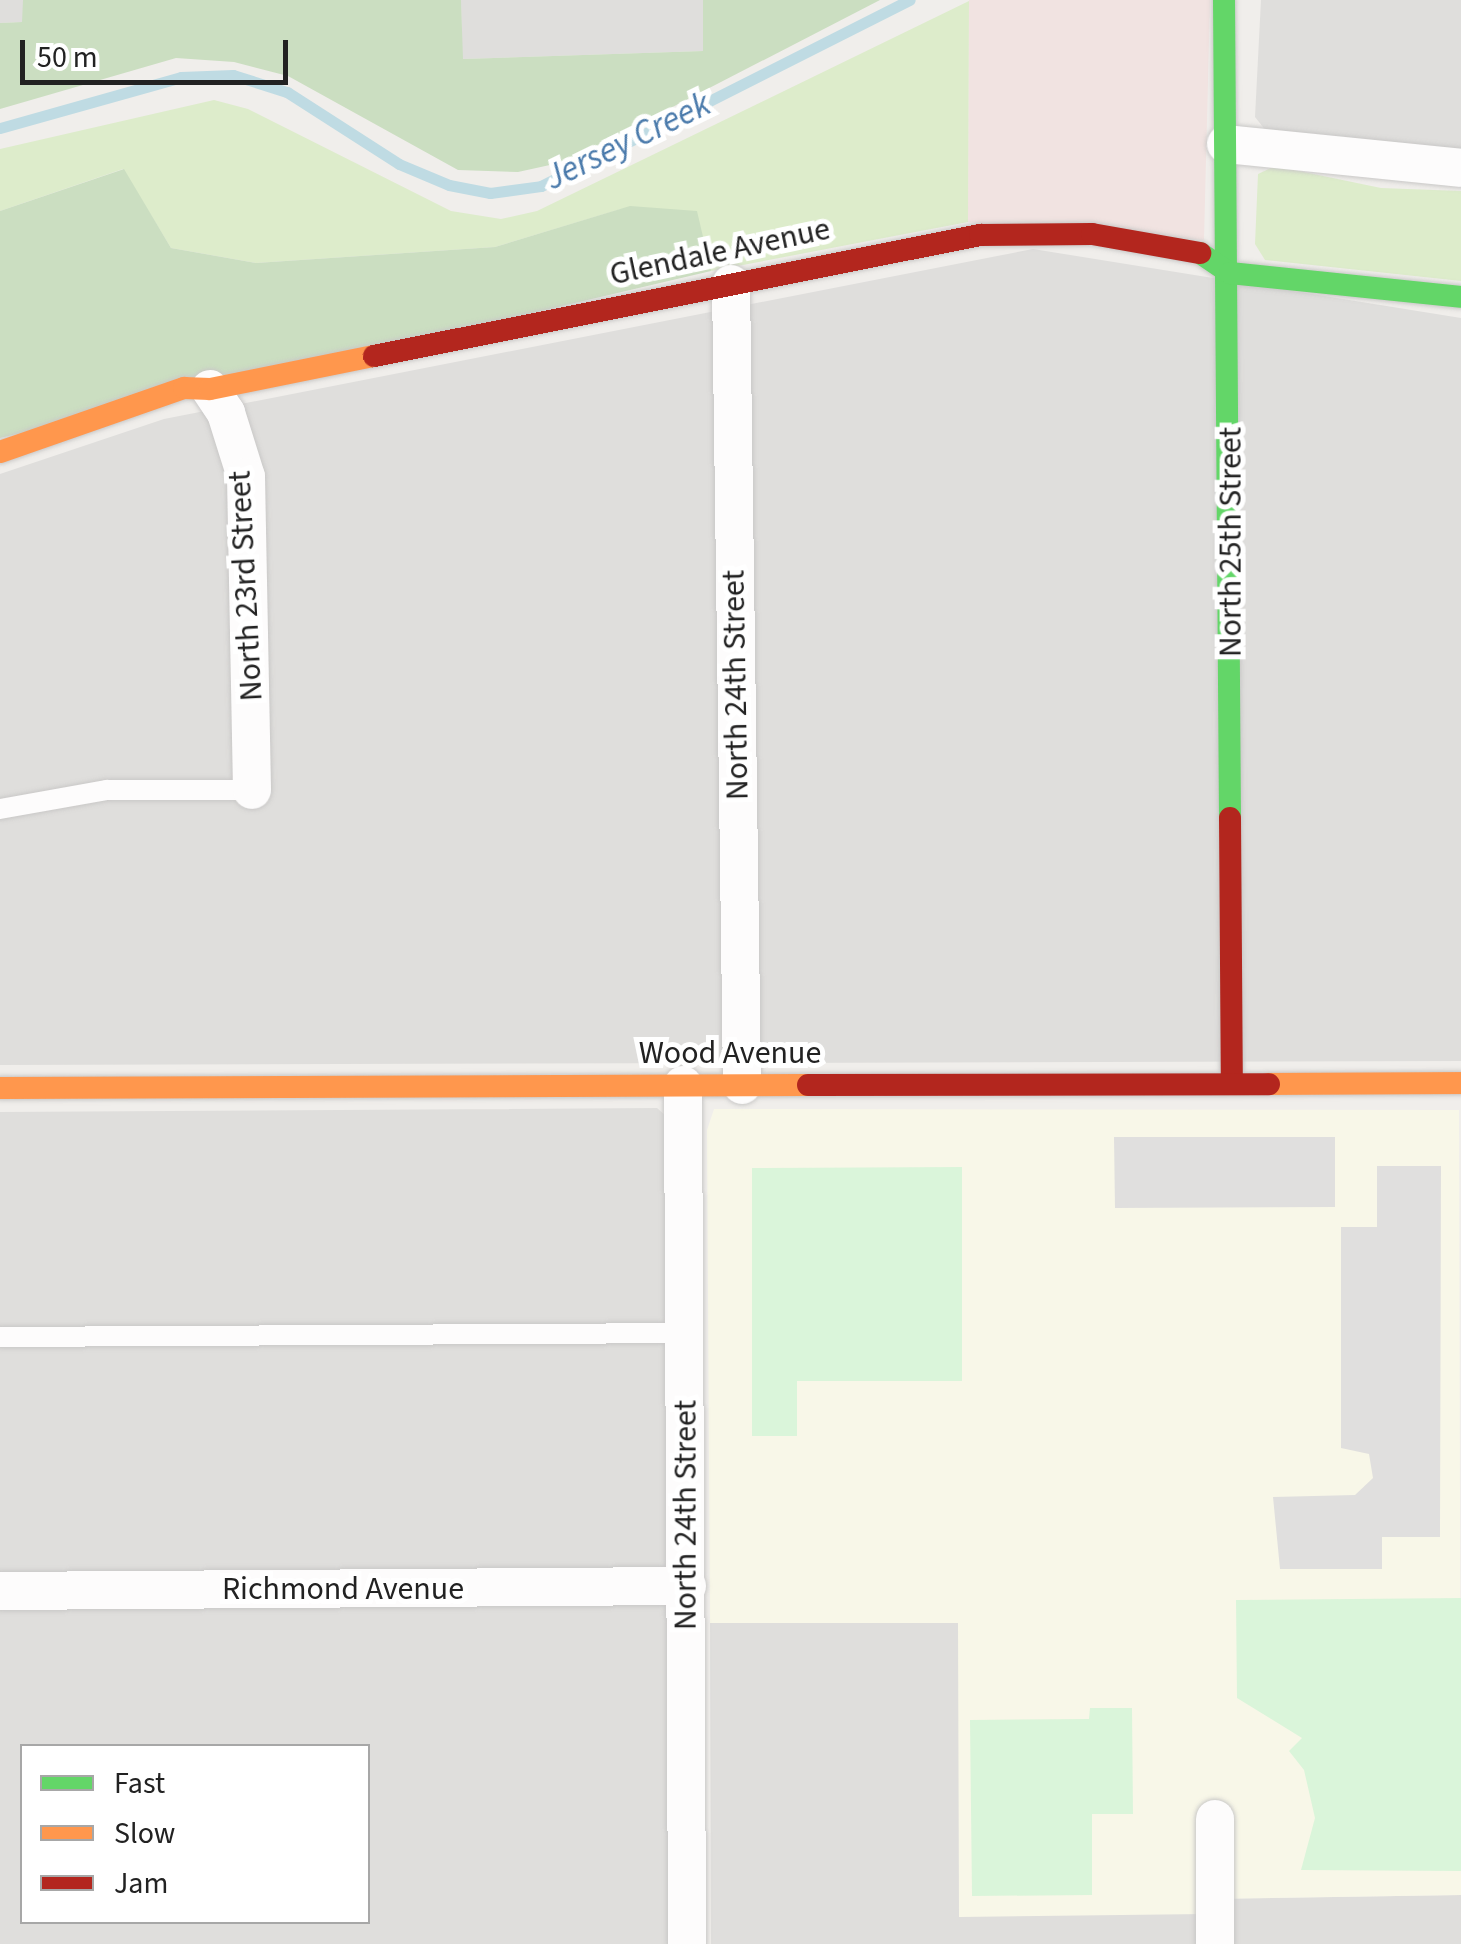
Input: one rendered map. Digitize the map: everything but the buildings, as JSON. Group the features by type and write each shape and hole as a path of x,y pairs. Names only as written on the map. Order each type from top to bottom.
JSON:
{"street":[{"name":"North 25th Street","path":"1224,0 1230,273 1232,1084"},
{"path":"1226,144 1461,168"},
{"name":"Glendale Avenue","path":"0,452 184,388 210,389 980,235 1092,234 1204,254 1230,273 1461,297"},
{"name":"North 24th Street","path":"731,284 742,1086"},
{"name":"North 23rd Street","path":"210,389 226,412 246,477 252,790"},
{"name":"Wood Avenue","path":"0,1088 1461,1083"},
{"name":"North 24th Street","path":"684,1086 687,1944"},
{"name":"Richmond Avenue","path":"0,1591 687,1586"},
{"path":"1214,1818 1215,1944"}],"lane":[{"path":"0,809 107,790 252,790"},
{"path":"0,1336 685,1333"}],"shaded area":[{"path":"0,0 23,0 23,22 0,23"},
{"path":"461,0 703,0 703,51 462,59"},
{"path":"969,0 1210,0 1204,240 968,222"},
{"path":"1261,0 1461,0 1461,153 1267,132 1255,117"},
{"path":"1033,249 1461,318 1461,1061 0,1065 0,474 164,419"},
{"path":"657,1108 666,1116 669,1944 0,1944 0,1112"},
{"path":"714,1109 1459,1110 1461,1895 1205,1899 1205,1914 959,1917 958,1623 710,1623 707,1130"},
{"path":"1114,1137 1335,1137 1335,1207 1115,1208"},
{"path":"1377,1166 1441,1166 1440,1537 1382,1537 1382,1569 1280,1569 1273,1497 1355,1495 1373,1478 1369,1454 1341,1448 1341,1227 1377,1227"},
{"path":"710,1623 958,1623 1204,1899 1461,1895 1461,1944 711,1944"}],"green space":[{"path":"23,0 461,0 463,59 703,51 703,0 880,0 568,161 518,172 458,170 288,76 234,62 176,58 0,109 0,23 22,22"},
{"path":"969,1 968,222 711,271 621,209 495,247 256,263 171,248 123,169 0,211 0,149 214,100 248,109 451,211 501,219 537,211"},
{"path":"1275,166 1381,188 1461,191 1461,281 1265,260 1255,244 1258,174"},
{"path":"124,169 171,248 256,263 495,247 630,206 697,211 711,271 0,438 0,211"},
{"path":"962,1167 962,1381 797,1381 797,1436 752,1436 752,1168"},
{"path":"1461,1598 1461,1871 1301,1870 1315,1818 1304,1770 1289,1751 1302,1738 1237,1698 1236,1600"},
{"path":"1090,1708 1132,1708 1133,1814 1092,1814 1092,1895 972,1896 970,1720 1089,1719"}],"waterway":[{"name":"Jersey Creek","path":"0,128 181,77 233,75 287,92 399,164 449,185 490,193 541,186 910,0"}],"traffic: fast":[{"path":"1224,0 1230,818"},
{"path":"1200,253 1230,273 1461,297"}],"traffic: slow":[{"path":"0,452 184,388 210,389 374,356"},
{"path":"1269,1084 1461,1083"},
{"path":"0,1088 808,1085"}],"traffic: jam":[{"path":"374,356 980,235 1092,234 1200,253"},
{"path":"1230,818 1232,1084"},
{"path":"808,1085 1269,1084"}]}
